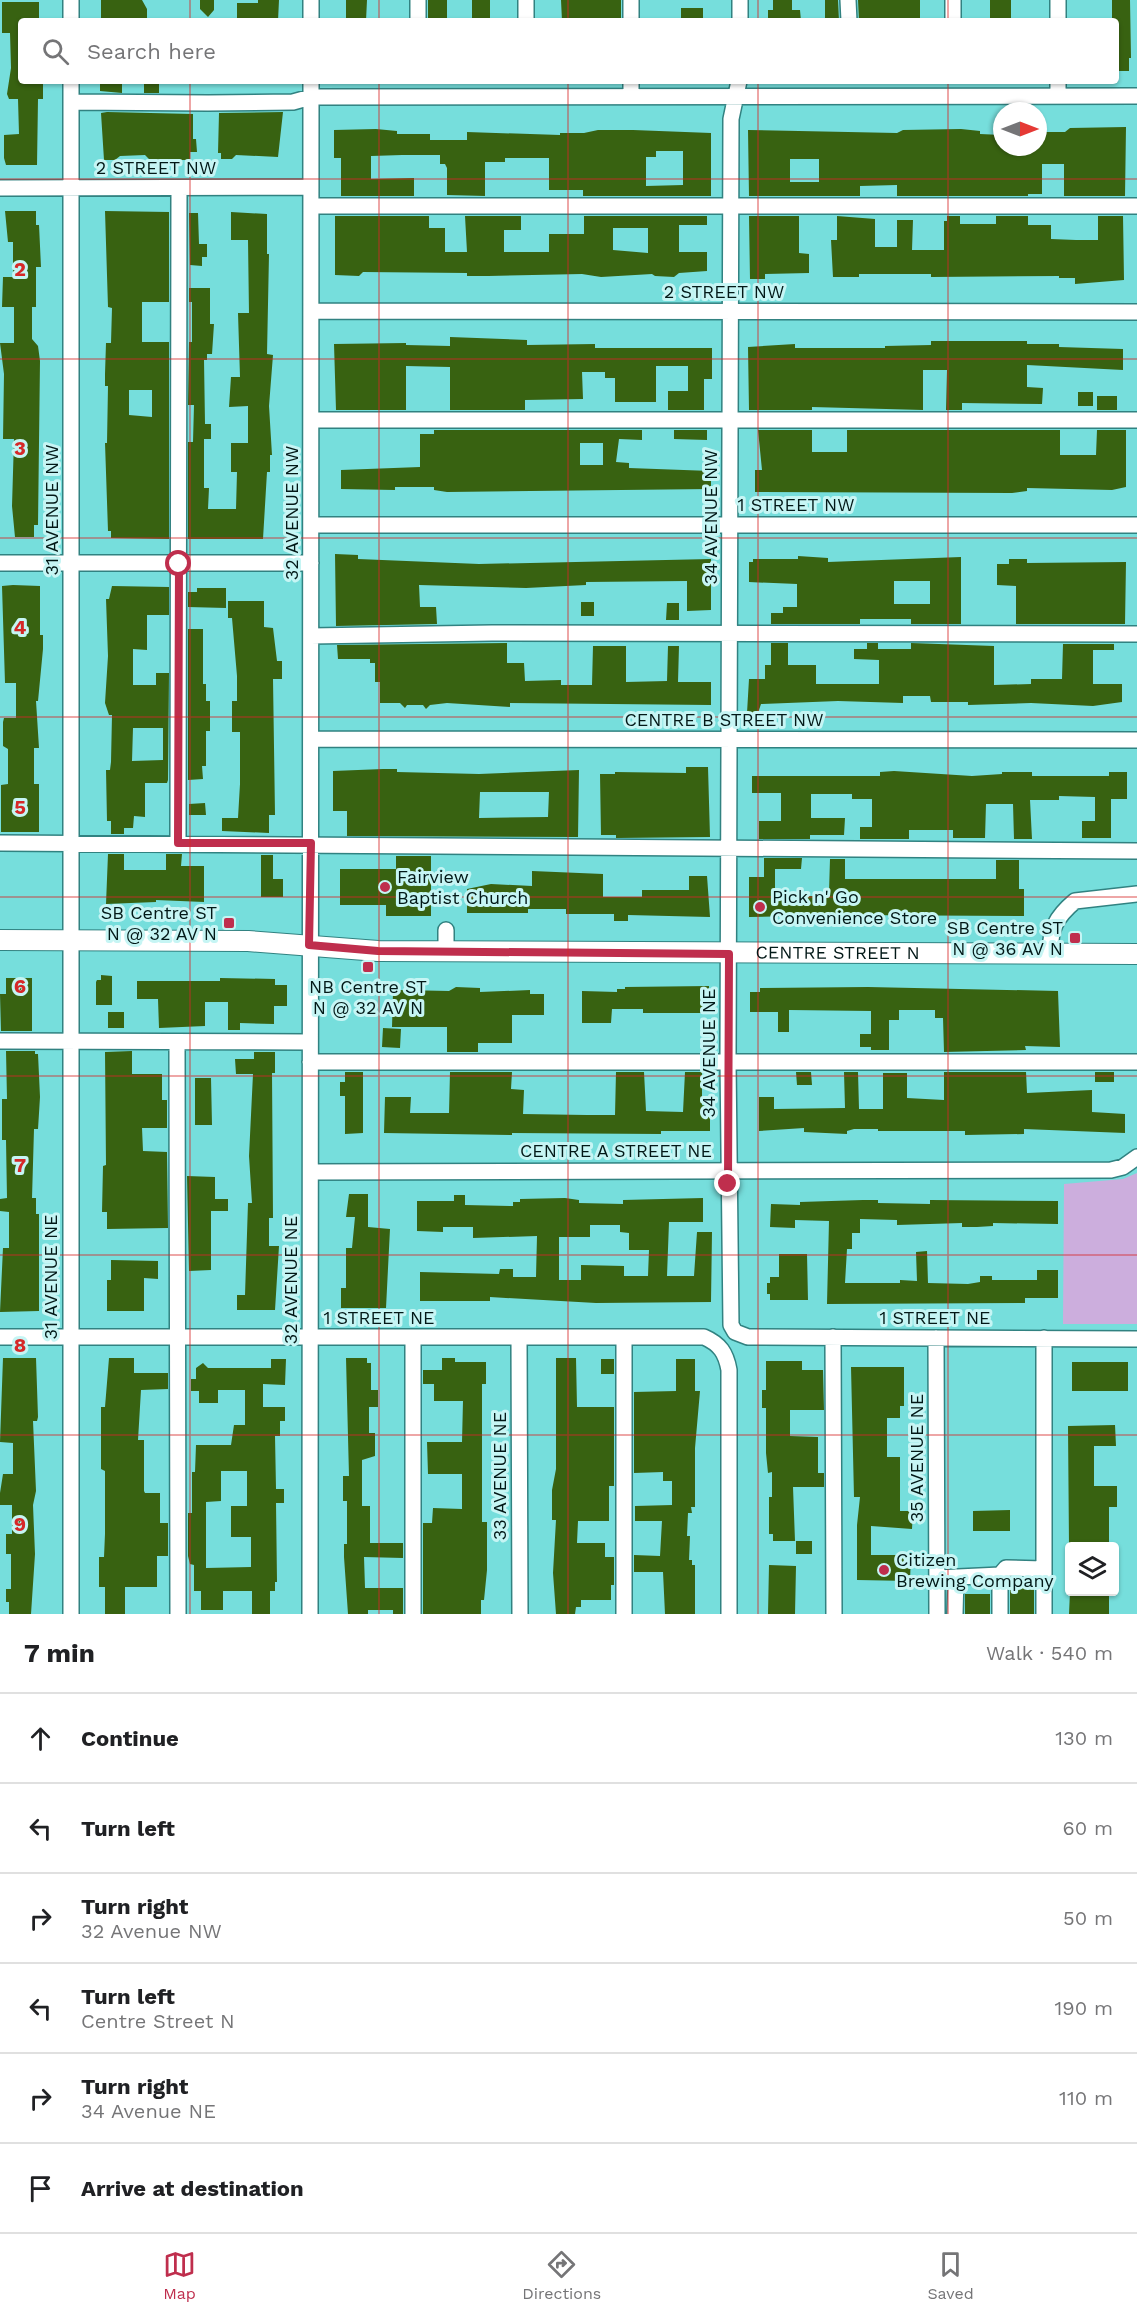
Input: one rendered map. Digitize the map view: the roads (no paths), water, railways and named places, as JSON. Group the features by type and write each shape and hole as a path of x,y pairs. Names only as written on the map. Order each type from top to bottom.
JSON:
{"main road":[{"name":"CENTRE STREET N","path":"0,940 248,941 378,951 1137,954"}],"street":[{"path":"71,0 71,18"},
{"path":"311,0 311,18"},
{"path":"418,0 418,18"},
{"path":"525,0 525,18"},
{"path":"631,0 631,18"},
{"path":"740,0 740,18"},
{"path":"848,0 849,18"},
{"path":"953,0 953,18"},
{"path":"1058,0 1058,18"},
{"name":"31 AVENUE NW","path":"71,84 71,940"},
{"name":"32 AVENUE NW","path":"309,945 312,739 311,84"},
{"name":"34 AVENUE NW","path":"729,954 731,119 738,84"},
{"path":"849,84 849,97"},
{"path":"71,102 293,102 311,97 418,89 525,88 632,89 736,97 849,97 954,88 1058,89 1137,96"},
{"name":"2 STREET NW","path":"0,188 311,187"},
{"path":"178,843 179,188"},
{"path":"312,206 1137,206"},
{"name":"2 STREET NW","path":"312,311 1137,312"},
{"path":"312,420 1137,420"},
{"name":"1 STREET NW","path":"311,525 1137,525"},
{"path":"0,563 311,563"},
{"path":"311,636 730,633 1137,634"},
{"name":"CENTRE B STREET NW","path":"312,739 1137,740"},
{"path":"0,843 311,843 1137,851"},
{"path":"1051,954 1050,937 1053,925 1075,901 1137,894"},
{"path":"446,930 446,951"},
{"name":"31 AVENUE NE","path":"71,940 71,1614"},
{"name":"32 AVENUE NE","path":"309,945 310,1614"},
{"name":"34 AVENUE NE","path":"729,954 729,1318 735,1332"},
{"path":"0,1041 310,1042"},
{"path":"177,1042 178,1614"},
{"path":"310,1062 1137,1062"},
{"name":"CENTRE A STREET NE","path":"310,1172 1111,1170 1123,1167 1136,1159"},
{"name":"1 STREET NE","path":"735,1332 748,1337 1137,1339"},
{"name":"1 STREET NE","path":"0,1337 704,1337 719,1346 727,1359 729,1370 729,1614"},
{"path":"413,1337 413,1614"},
{"name":"33 AVENUE NE","path":"519,1337 520,1614"},
{"path":"624,1337 624,1614"},
{"path":"833,1337 834,1614"},
{"name":"35 AVENUE NE","path":"936,1338 937,1614"},
{"path":"1044,1338 1044,1614"},
{"path":"1000,1614 1000,1575 1006,1568 1044,1569"},
{"path":"937,1578 1000,1575"},
{"path":"955,1614 956,1577"}],"place":[{"name":"Fairview Baptist Church","path":"385,887"},
{"name":"Pick n' Go Convenience Store","path":"760,907"},
{"name":"SB Centre ST N @ 32 AV N","path":"229,923"},
{"name":"SB Centre ST N @ 36 AV N","path":"1075,938"},
{"name":"NB Centre ST N @ 32 AV N","path":"368,967"},
{"name":"Citizen Brewing Company","path":"884,1570"}]}
